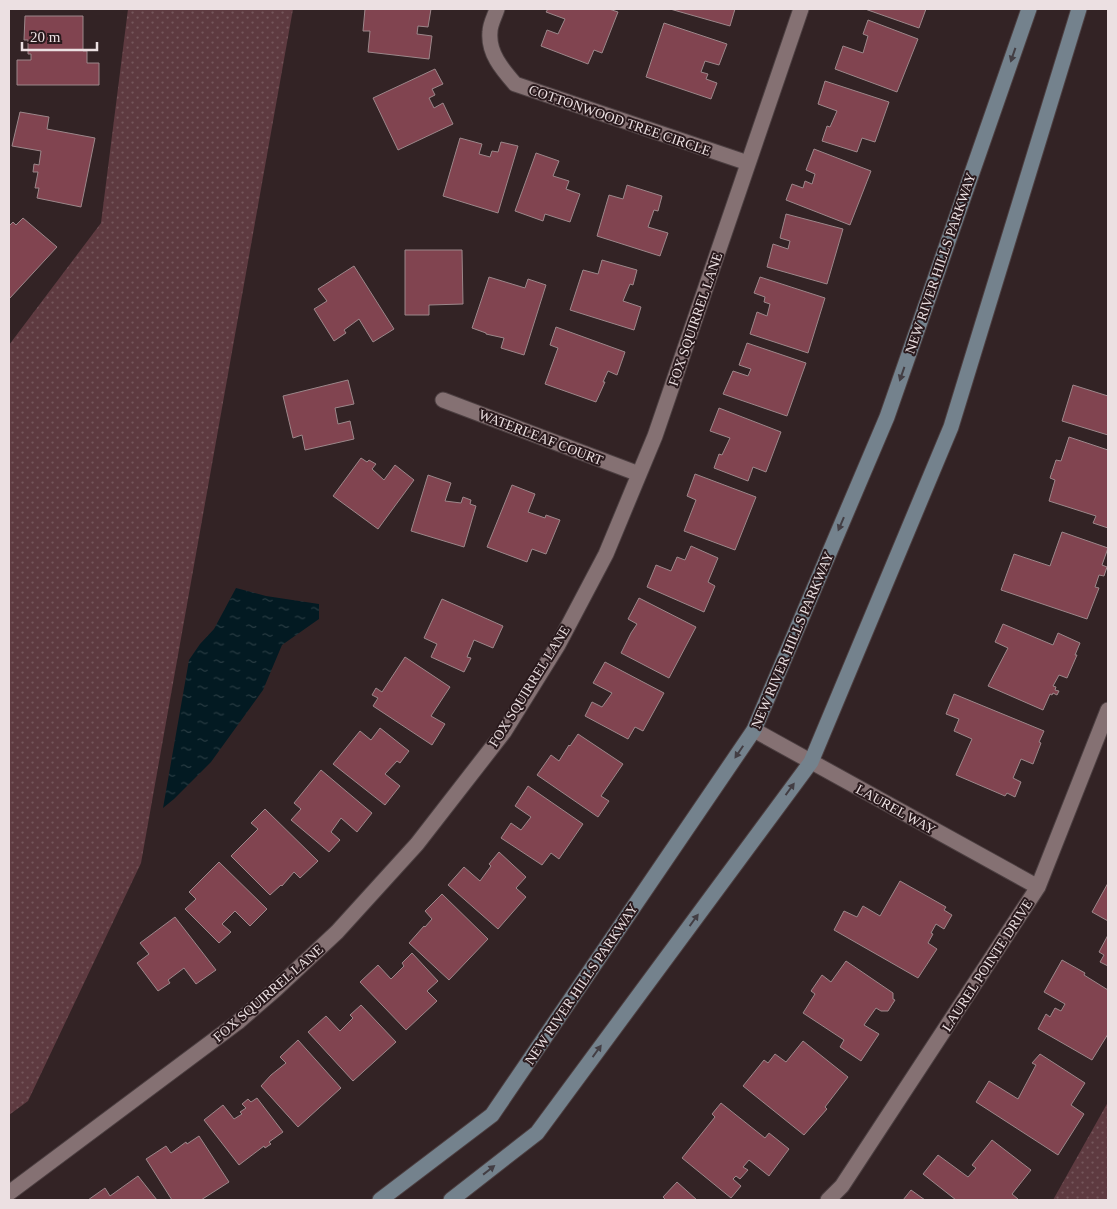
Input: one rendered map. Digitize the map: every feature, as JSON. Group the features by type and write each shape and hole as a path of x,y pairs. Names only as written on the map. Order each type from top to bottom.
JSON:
{"street":[{"name":"COTTONWOOD TREE CIRCLE","path":"497,9 490,31 492,50 500,68 515,84 748,163"},
{"name":"FOX SQUIRREL LANE","path":"9,1193 238,1022 276,989 337,932 417,844 504,732 558,644 606,554 655,436 801,9"},
{"name":"NEW RIVER HILLS PARKWAY","path":"380,1200 492,1115 754,730 887,417 1029,9"},
{"path":"451,1200 537,1133 811,762 952,427 1079,9"},
{"name":"WATERLEAF COURT","path":"443,400 639,474"},
{"name":"LAUREL POINTE DRIVE","path":"828,1200 842,1186 1038,887 1108,710"},
{"name":"LAUREL WAY","path":"754,730 1038,887"}],"shaded area":[{"path":"128,9 293,9 141,863 28,1101 9,1115 9,345 101,223"},
{"path":"1108,1102 1108,1200 1053,1200"}],"water":[{"path":"236,588 266,596 319,604 319,619 282,645 263,690 211,762 163,808 189,660 214,629"}],"building":[{"path":"365,9 431,9 428,27 418,26 417,34 432,36 429,59 368,52 370,31 363,31"},
{"path":"548,9 609,9 618,12 602,53 594,50 588,64 541,46 547,30 558,34 565,19 546,12"},
{"path":"670,9 735,9 730,26"},
{"path":"865,9 926,9 919,28"},
{"path":"25,16 83,16 83,51 87,51 87,63 99,63 99,85 17,85 17,60 31,60 31,54 28,54 28,40 24,40"},
{"path":"868,20 918,39 897,92 835,69 843,46 863,53 868,36 863,34"},
{"path":"664,23 727,44 719,65 705,61 701,72 708,74 706,79 717,83 711,99 646,77"},
{"path":"435,69 443,84 432,89 435,95 429,98 434,108 443,103 453,124 398,150 373,98"},
{"path":"825,81 889,102 875,142 862,138 857,152 822,141 827,126 830,127 837,111 818,104"},
{"path":"20,112 49,117 47,129 95,138 81,207 37,198 39,188 35,188 38,172 33,172 34,164 39,165 41,151 12,146"},
{"path":"460,138 482,144 479,154 490,157 492,151 498,152 501,142 518,146 498,213 443,196"},
{"path":"814,149 871,171 850,225 786,200 792,184 803,188 805,181 812,184 815,174 806,170"},
{"path":"536,153 559,161 553,176 569,181 566,189 580,194 570,222 545,214 543,221 515,211"},
{"path":"627,185 662,196 658,211 654,210 648,227 668,233 660,256 597,236 609,195 623,199"},
{"path":"786,214 843,229 827,284 767,267 773,244 788,249 790,241 780,238"},
{"path":"23,218 57,247 10,298 9,226 13,222 16,225"},
{"path":"405,250 462,250 463,304 429,305 429,315 405,315"},
{"path":"602,260 637,270 633,285 630,284 623,301 641,307 634,330 570,310 583,270 598,274"},
{"path":"354,266 394,329 373,342 359,319 344,330 346,333 334,341 314,309 327,301 318,289"},
{"path":"489,277 525,288 528,279 546,285 524,355 501,348 504,338 486,334 472,328"},
{"path":"760,277 825,298 808,353 750,334 757,312 767,316 770,304 764,302 765,297 754,293"},
{"path":"556,327 625,352 617,375 608,371 596,402 545,384 558,348 550,345"},
{"path":"747,343 806,363 787,416 723,394 733,371 748,376 751,369 739,365"},
{"path":"348,380 354,404 335,408 338,424 350,421 354,439 305,450 302,435 293,438 283,396"},
{"path":"1073,385 1108,396 1108,435 1062,421"},
{"path":"719,408 781,432 766,472 753,467 748,481 714,468 719,454 722,455 730,438 710,431"},
{"path":"1069,437 1108,450 1108,528 1093,523 1096,516 1049,501 1055,480 1050,478 1056,460 1061,461"},
{"path":"361,458 376,464 372,469 384,480 395,465 414,480 378,529 333,496"},
{"path":"695,474 756,497 735,550 684,531 696,500 687,496"},
{"path":"428,475 451,483 445,501 461,503 463,497 471,500 470,504 476,506 464,547 411,531"},
{"path":"512,485 535,494 528,512 545,518 546,515 560,520 546,554 532,549 527,562 487,547"},
{"path":"1062,532 1108,548 1102,565 1107,567 1104,576 1099,575 1095,587 1099,588 1087,619 1001,590 1014,554 1050,566"},
{"path":"691,546 718,558 708,582 715,586 704,612 647,587 656,565 671,571 677,557 685,560"},
{"path":"639,598 696,627 669,678 621,653 637,624 628,619"},
{"path":"442,599 503,626 493,648 474,640 467,657 471,658 464,672 431,657 437,644 424,638"},
{"path":"1003,624 1053,645 1058,633 1080,643 1067,678 1059,675 1053,686 1056,687 1055,690 1059,691 1057,695 1050,694 1043,710 988,686 1008,648 995,642"},
{"path":"405,657 450,687 431,716 445,724 432,745 373,706 378,698 372,695 376,688 382,692"},
{"path":"605,662 664,693 643,731 635,727 628,739 585,716 592,702 602,707 612,693 593,683"},
{"path":"954,694 1044,731 1033,764 1021,759 1013,778 1021,782 1015,797 1007,793 1005,796 956,775 972,739 954,731 959,719 946,714"},
{"path":"380,728 409,751 400,763 397,761 385,774 400,786 385,805 333,764 360,731 371,740"},
{"path":"578,734 623,764 601,796 609,801 598,817 537,775 551,755 559,761"},
{"path":"321,770 372,813 357,832 341,818 331,832 340,840 329,852 291,820 301,809 294,803"},
{"path":"528,786 583,824 559,859 551,853 542,865 501,838 511,823 521,830 531,817 515,806"},
{"path":"265,809 318,861 300,878 294,872 282,886 270,895 231,856 258,829 251,823"},
{"path":"499,852 526,877 516,888 526,897 498,929 448,885 464,867 480,881 491,866 489,864"},
{"path":"219,862 267,909 250,926 235,911 222,924 231,932 219,943 185,909 196,899 189,892"},
{"path":"900,881 946,907 944,910 952,915 944,929 936,924 931,933 933,934 928,943 937,949 918,978 834,930 844,911 857,917 863,906 880,916"},
{"path":"1108,883 1108,921 1092,912"},
{"path":"442,894 488,939 449,980 409,943 432,919 425,911"},
{"path":"175,917 216,970 196,984 184,968 168,980 170,983 158,991 137,963 149,954 140,943"},
{"path":"1108,935 1108,966 1100,962 1104,955 1099,952"},
{"path":"412,953 438,981 427,991 437,1001 406,1030 360,982 378,965 391,979 404,966 402,963"},
{"path":"1062,960 1085,973 1084,975 1108,990 1108,1034 1092,1060 1038,1029 1046,1014 1050,1017 1055,1008 1061,1011 1065,1004 1044,992"},
{"path":"846,961 893,993 893,999 895,1000 888,1011 881,1011 876,1008 864,1025 879,1034 861,1061 840,1047 844,1040 803,1013 815,994 811,991 822,975 831,982"},
{"path":"361,1005 396,1042 353,1081 308,1032 326,1016 340,1031 353,1018 350,1015"},
{"path":"298,1040 341,1088 298,1127 261,1086 286,1063 280,1057"},
{"path":"803,1041 848,1077 825,1107 827,1109 804,1135 743,1086 764,1060 768,1063 775,1054 786,1062"},
{"path":"1040,1054 1085,1083 1071,1105 1084,1114 1058,1155 976,1102 989,1081 1018,1099 1036,1065 1032,1063"},
{"path":"257,1098 283,1132 269,1142 271,1144 265,1148 264,1146 239,1165 204,1120 223,1105 234,1119 242,1114 240,1112 246,1108 242,1104 248,1099 251,1102"},
{"path":"721,1103 765,1138 769,1133 789,1149 769,1176 749,1160 743,1167 748,1170 740,1179 736,1176 733,1179 741,1186 731,1198 682,1158 715,1117 712,1114"},
{"path":"199,1136 229,1182 201,1200 172,1200 146,1159 166,1146 171,1153 186,1142 187,1144"},
{"path":"992,1140 1031,1170 1012,1194 1017,1200 956,1200 923,1174 938,1155 968,1177 976,1168 972,1165"},
{"path":"138,1176 157,1200 88,1200 105,1188 110,1196"},
{"path":"677,1182 697,1200 663,1200 665,1199 663,1197"},
{"path":"911,1190 925,1200 903,1200"}]}
